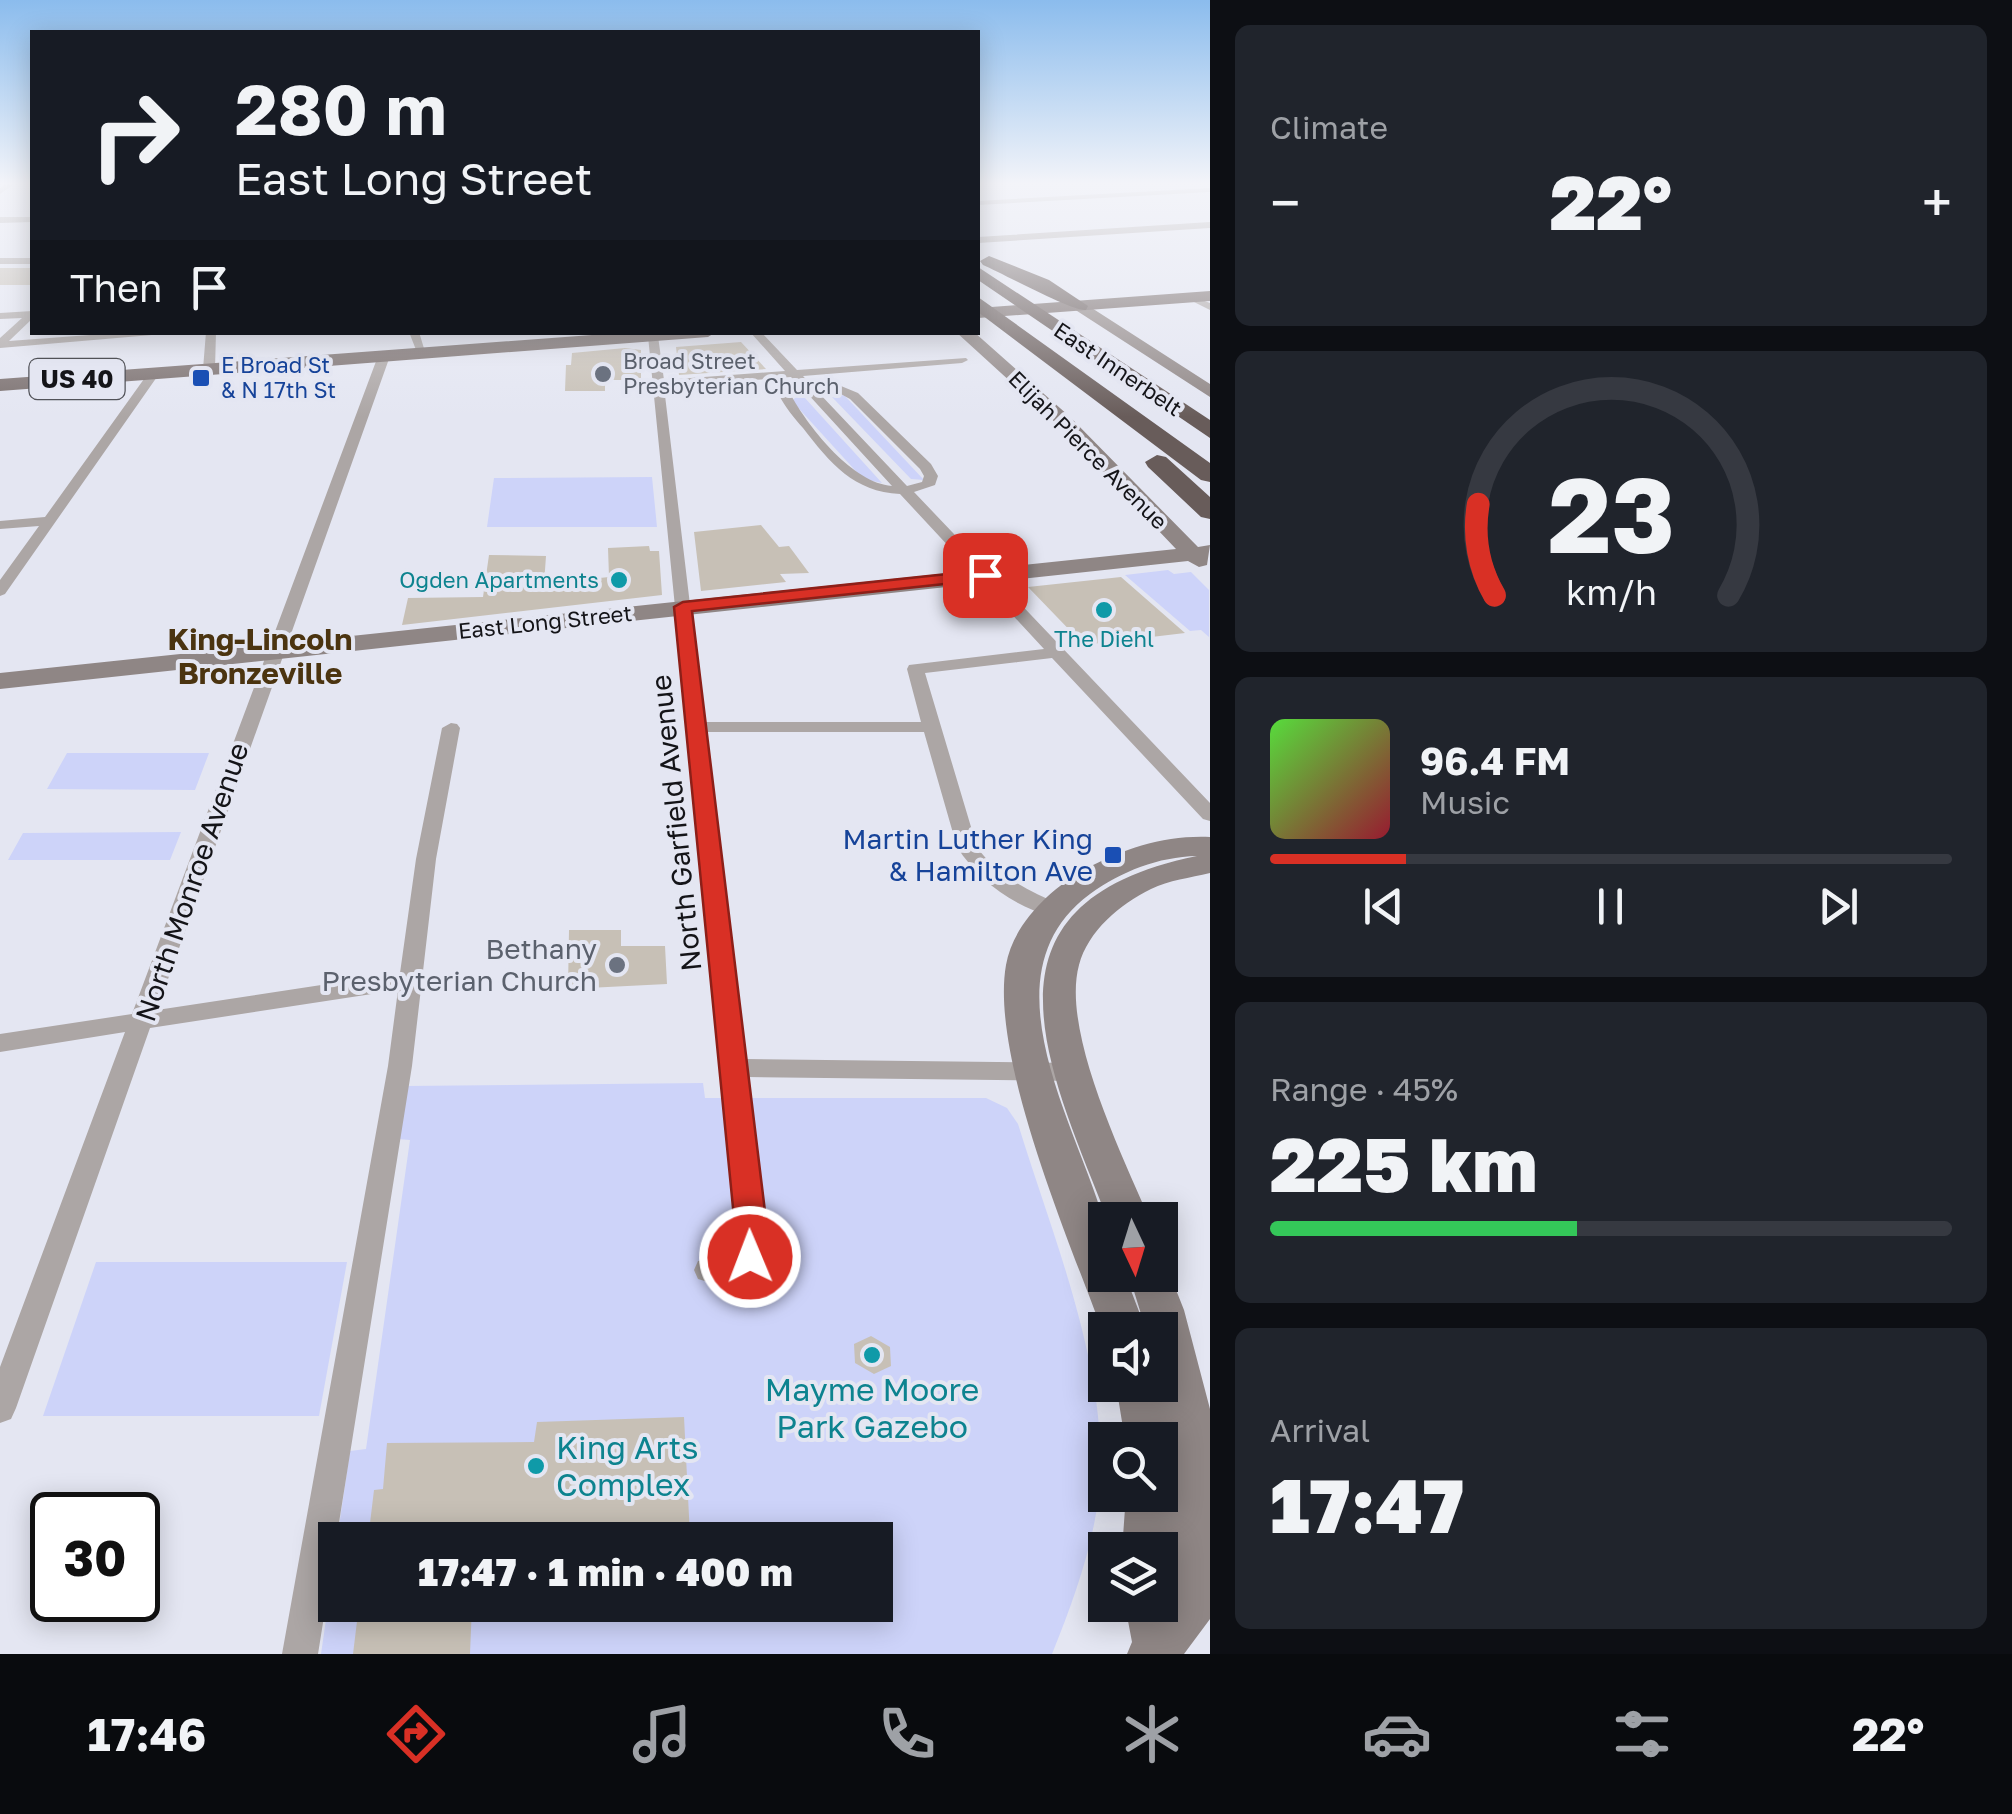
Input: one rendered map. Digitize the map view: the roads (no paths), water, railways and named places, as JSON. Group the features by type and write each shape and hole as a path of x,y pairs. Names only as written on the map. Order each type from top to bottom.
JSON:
{"highway":[{"path":"1009,262 1071,306"},
{"name":"East Innerbelt","path":"980,273 1210,431"},
{"path":"980,304 1210,475"},
{"path":"1013,329 1042,363 1210,511"},
{"path":"1088,349 1093,364 1210,448"}],"main road":[{"path":"980,313 1201,297"},
{"name":"US 40","path":"0,385 667,335"}],"street":[{"path":"1201,297 1210,306"},
{"path":"1071,306 1210,392"},
{"path":"0,316 30,314"},
{"path":"0,345 30,316"},
{"path":"0,345 140,335"},
{"path":"209,369 211,335"},
{"path":"415,335 422,354"},
{"path":"758,335 1210,815"},
{"name":"Elijah Pierce Avenue","path":"967,335 1063,420 1201,553 1210,571"},
{"name":"North Garfield Avenue","path":"653,336 752,1247 750,1257 741,1266 708,1270"},
{"name":"North Monroe Avenue","path":"0,1408 384,356"},
{"path":"659,384 962,360"},
{"path":"0,591 153,374"},
{"path":"808,388 841,390 854,396 926,467 931,476 928,484 908,492 883,490 854,479 788,402 786,396 791,391 808,388"},
{"path":"0,525 48,521"},
{"name":"East Long Street","path":"0,681 1201,553"},
{"path":"1053,910 1000,884 977,864 967,847 914,669 1058,652"},
{"path":"696,727 933,727"},
{"path":"300,1654 400,1066 408,980 450,728"},
{"path":"1118,1312 1034,1070 1022,1013 1022,966 1037,928 1080,884 1144,854 1210,846"},
{"path":"1121,1202 1074,1072 1061,1018 1060,974 1072,940 1109,900 1136,884 1210,863"},
{"path":"0,1043 408,980"},
{"path":"733,1068 1074,1072"},
{"path":"1157,1292 1177,1345 1200,1429 1207,1489 1205,1550 1192,1597 1159,1639"}],"place":[{"name":"Broad Street Presbyterian Church","path":"603,374"},
{"name":"E Broad St & N 17th St","path":"201,378"},
{"name":"Ogden Apartments","path":"619,580"},
{"name":"The Diehl","path":"1104,610"},
{"name":"Martin Luther King & Hamilton Ave","path":"1113,855"},
{"name":"Bethany Presbyterian Church","path":"617,965"},
{"name":"Mayme Moore Park Gazebo","path":"872,1355"},
{"name":"King Arts Complex","path":"536,1466"}],"district":[{"name":"King-Lincoln Bronzeville","path":"260,657"}]}
